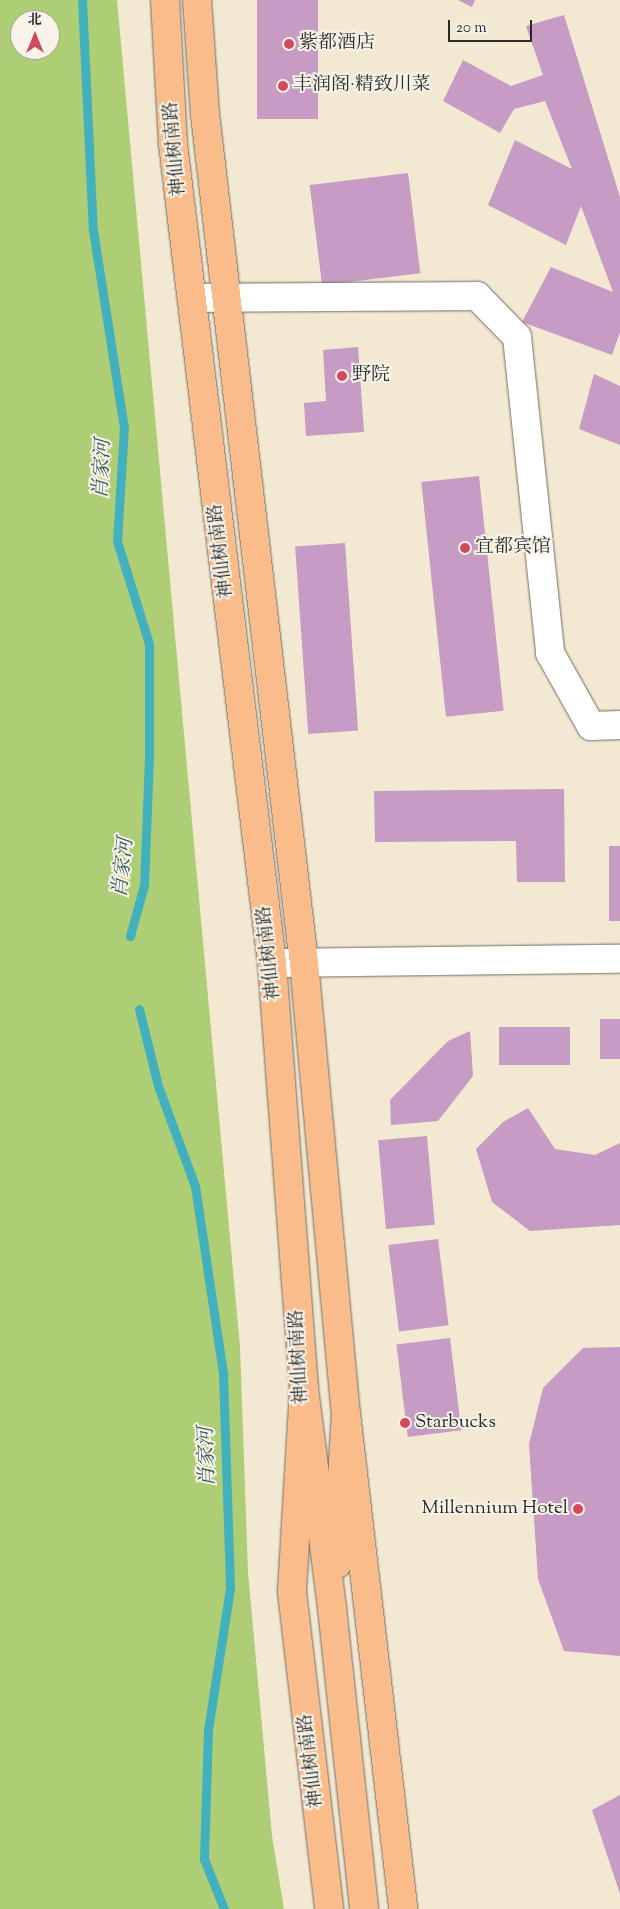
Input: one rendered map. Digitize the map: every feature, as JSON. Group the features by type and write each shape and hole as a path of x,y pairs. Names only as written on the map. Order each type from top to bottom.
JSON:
{"main road":[{"name":"神仙树南路","path":"165,0 173,144 272,963 304,1389 292,1592 329,1909"},
{"path":"197,0 205,114 228,298 304,963 346,1414 403,1909"},
{"path":"304,1389 332,1608 364,1909"},
{"path":"332,1608 346,1414"}],"street":[{"path":"192,298 477,296 518,337 550,653 591,726 620,725"},
{"path":"272,963 620,959"}],"green space":[{"path":"0,0 117,0 240,1347 248,1572 272,1836 284,1909 0,1909"}],"building":[{"path":"257,0 318,0 318,119 257,119"},
{"path":"458,0 475,0 472,7"},
{"path":"564,15 620,197 620,332 612,355 522,322 551,267 613,292 581,206 566,245 488,205 515,140 572,169 545,101 514,109 500,133 443,101 463,60 511,86 543,75 526,26"},
{"path":"408,173 420,273 322,285 310,185"},
{"name":"野院","path":"358,347 364,432 306,436 304,403 326,401 323,350"},
{"path":"594,374 620,386 620,445 579,429"},
{"path":"479,476 504,711 446,717 421,482"},
{"path":"345,543 358,731 308,734 295,546"},
{"path":"564,789 565,882 517,882 516,841 375,842 374,791"},
{"path":"609,846 620,846 620,921 609,921"},
{"path":"600,1019 620,1019 620,1059 600,1059"},
{"path":"499,1027 570,1027 570,1065 499,1065"},
{"path":"470,1031 473,1076 438,1121 391,1125 390,1100 448,1041"},
{"path":"528,1108 555,1149 595,1155 620,1143 620,1225 530,1231 492,1202 476,1149 503,1122"},
{"path":"427,1136 435,1225 386,1229 378,1140"},
{"path":"438,1239 449,1325 399,1331 388,1245"},
{"path":"450,1338 461,1430 408,1437 396,1345"},
{"path":"620,1347 620,1656 564,1651 538,1579 529,1444 543,1388 583,1348"},
{"path":"620,1795 620,1894 592,1810"}],"waterway":[{"name":"肖家河","path":"82,0 93,230 124,427 117,541 149,644 149,757 144,885 130,936"},
{"name":"肖家河","path":"139,1009 158,1086 195,1186 223,1374 230,1588 208,1730 204,1859 224,1909"}],"place":[{"name":"紫都酒店","path":"289,44"},
{"name":"丰润阁·精致川菜","path":"283,86"},
{"name":"野院","path":"342,376"},
{"name":"宜都宾馆","path":"465,548"},
{"name":"Starbucks","path":"405,1423"},
{"name":"Millennium Hotel","path":"578,1509"}]}
